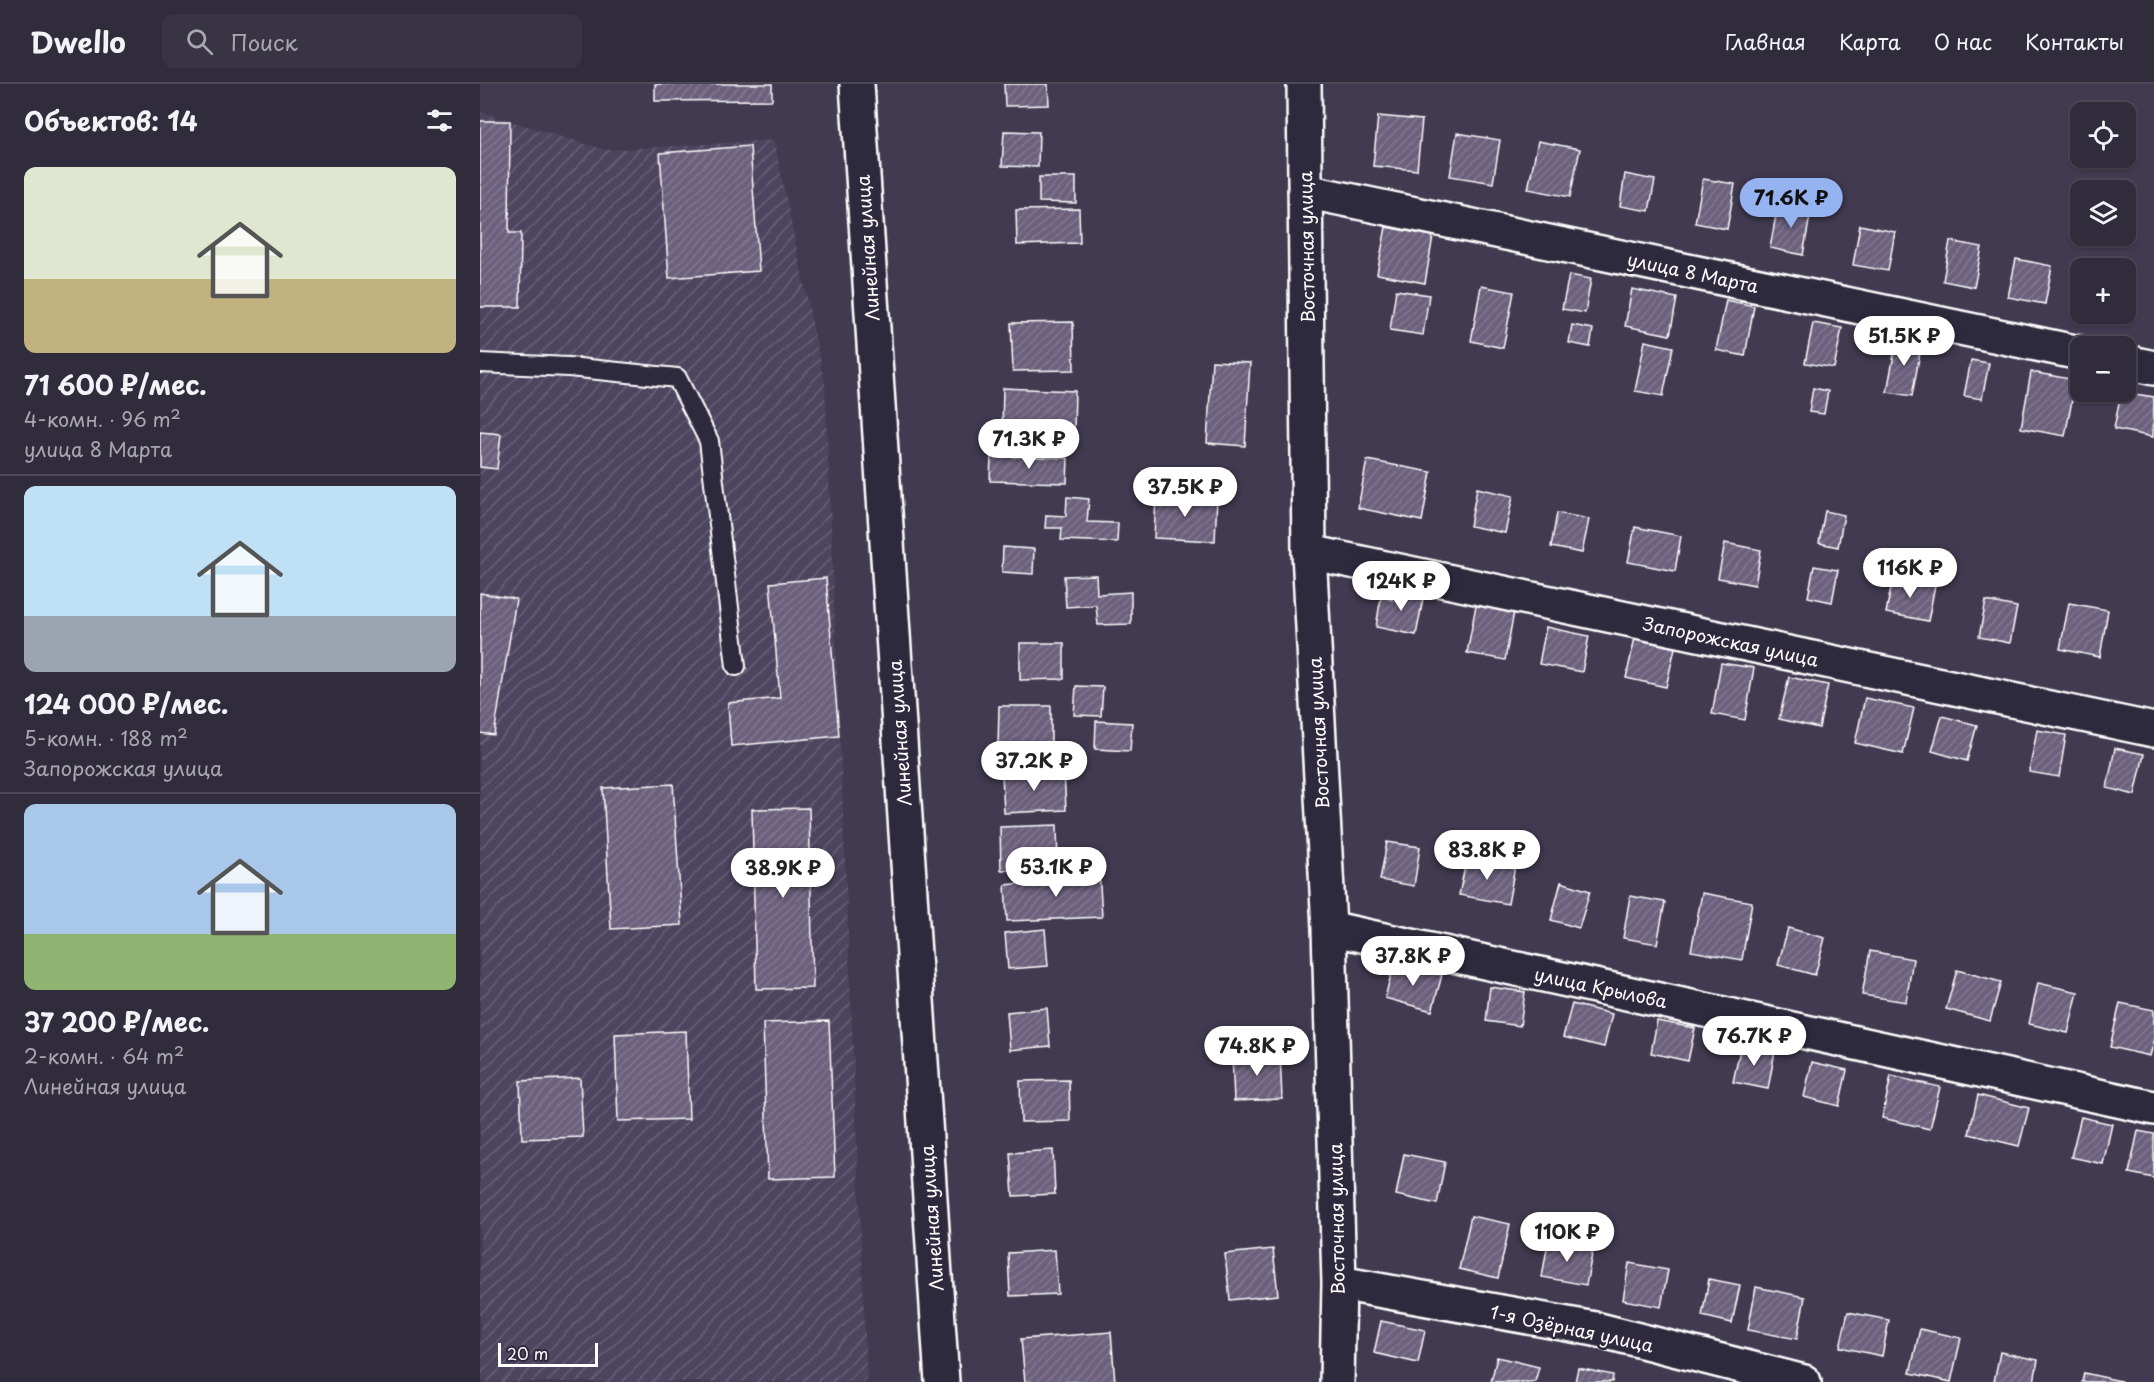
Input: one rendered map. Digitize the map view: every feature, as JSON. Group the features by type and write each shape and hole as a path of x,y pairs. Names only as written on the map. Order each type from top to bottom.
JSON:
{"street":[{"name":"Линейная улица","path":"857,84 942,1382"},
{"name":"Восточная улица","path":"1304,84 1309,552 1329,928 1339,1283 1337,1382"},
{"name":"улица 8 Марта","path":"1305,191 2070,351"},
{"path":"2136,364 2154,368"},
{"name":"Запорожская улица","path":"1309,552 2154,730"},
{"name":"улица Крылова","path":"1329,928 2154,1108"},
{"name":"1-я Озёрная улица","path":"1339,1283 1594,1329 1804,1382"}],"lane":[{"path":"480,363 569,367 676,378 709,441 736,666"}],"shaded area":[{"path":"480,112 606,150 774,140 825,384 867,1382 480,1382"}],"building":[{"path":"655,84 772,84 772,100 655,101"},
{"path":"1004,84 1048,84 1049,105 1005,106"},
{"path":"1378,116 1422,120 1417,170 1373,166"},
{"path":"480,121 510,121 509,233 521,233 520,307 480,307"},
{"path":"1004,131 1039,132 1038,167 1002,166"},
{"path":"1457,133 1500,140 1493,183 1450,176"},
{"path":"1538,141 1580,149 1570,197 1528,189"},
{"path":"750,146 759,271 669,278 660,153"},
{"path":"1625,174 1655,180 1649,211 1620,206"},
{"path":"1039,177 1076,177 1076,203 1039,202"},
{"path":"1703,179 1735,184 1727,229 1695,223"},
{"path":"1778,204 1811,210 1803,255 1770,248"},
{"path":"1079,209 1080,243 1017,245 1016,210"},
{"path":"1860,225 1895,232 1888,271 1853,265"},
{"path":"1386,227 1433,236 1425,283 1377,274"},
{"path":"1950,241 1982,247 1974,287 1943,281"},
{"path":"2016,259 2052,266 2045,304 2008,297"},
{"path":"1569,275 1591,279 1585,313 1562,309"},
{"path":"1481,286 1514,292 1503,348 1471,341"},
{"path":"1632,289 1677,298 1670,335 1625,326"},
{"path":"1396,290 1429,295 1423,335 1390,330"},
{"path":"1726,300 1754,306 1745,356 1716,350"},
{"path":"1073,322 1074,370 1013,371 1011,323"},
{"path":"1813,323 1842,328 1834,368 1805,363"},
{"path":"1572,325 1593,329 1590,347 1569,343"},
{"path":"1897,338 1922,342 1912,396 1887,392"},
{"path":"1645,341 1673,347 1663,396 1635,391"},
{"path":"1971,360 1989,363 1982,399 1964,396"},
{"path":"1212,361 1250,363 1245,446 1207,443"},
{"path":"2031,372 2070,379 2072,402 2065,436 2021,428"},
{"path":"1003,388 1075,391 1074,431 1002,429"},
{"path":"1813,388 1828,391 1824,414 1809,412"},
{"path":"2136,394 2154,397 2153,437 2114,429 2119,402 2136,402"},
{"path":"480,432 501,434 497,469 480,467"},
{"path":"991,456 1068,458 1067,483 990,481"},
{"path":"1367,460 1431,472 1422,521 1358,508"},
{"path":"1477,488 1513,496 1505,533 1470,526"},
{"path":"1156,495 1217,498 1215,541 1154,538"},
{"path":"1067,497 1089,499 1087,522 1118,523 1117,542 1061,540 1062,528 1045,528 1046,515 1066,516"},
{"path":"1825,511 1844,515 1838,547 1819,543"},
{"path":"1557,513 1589,519 1582,553 1551,547"},
{"path":"1635,527 1681,536 1675,571 1628,562"},
{"path":"1725,543 1761,550 1755,585 1718,578"},
{"path":"1003,547 1034,549 1033,574 1002,572"},
{"path":"1814,566 1838,570 1832,602 1808,597"},
{"path":"1096,575 1097,594 1131,592 1131,624 1098,625 1096,605 1066,607 1064,576"},
{"path":"1893,577 1935,585 1928,621 1886,613"},
{"path":"826,578 839,736 731,746 728,703 780,698 770,583"},
{"path":"1394,588 1424,594 1416,635 1376,627 1381,597 1392,600"},
{"path":"480,593 516,599 494,735 480,733"},
{"path":"1986,601 2017,607 2010,643 1979,637"},
{"path":"2069,603 2108,610 2100,657 2060,649"},
{"path":"1476,605 1514,612 1505,660 1467,653"},
{"path":"1546,627 1589,636 1582,672 1539,664"},
{"path":"1635,638 1675,648 1666,687 1626,678"},
{"path":"1020,643 1064,643 1064,679 1020,680"},
{"path":"1721,663 1754,668 1745,720 1712,714"},
{"path":"1789,677 1828,685 1819,728 1779,719"},
{"path":"1076,686 1103,687 1101,716 1074,715"},
{"path":"1865,698 1914,708 1903,754 1855,743"},
{"path":"999,706 1051,706 1051,750 998,749"},
{"path":"1942,716 1977,725 1967,761 1932,751"},
{"path":"1096,721 1132,723 1130,751 1095,749"},
{"path":"2037,730 2066,735 2059,777 2029,772"},
{"path":"2115,748 2144,754 2135,795 2107,788"},
{"path":"1064,771 1066,810 1004,813 1002,774"},
{"path":"673,784 682,925 611,929 603,788"},
{"path":"809,808 813,988 756,989 752,809"},
{"path":"1057,825 1058,868 1001,870 1000,827"},
{"path":"1387,842 1420,847 1414,886 1380,880"},
{"path":"1467,857 1515,866 1508,904 1459,895"},
{"path":"1099,870 1102,917 1007,921 1005,885 1068,879 1067,872"},
{"path":"1561,882 1590,891 1579,928 1551,920"},
{"path":"1702,893 1752,902 1742,960 1691,951"},
{"path":"1630,896 1665,902 1657,944 1623,938"},
{"path":"1788,928 1825,938 1815,975 1778,965"},
{"path":"1045,929 1048,966 1008,969 1005,933"},
{"path":"1870,951 1913,959 1906,1002 1862,995"},
{"path":"1394,963 1442,975 1432,1011 1385,998"},
{"path":"1957,970 2001,982 1990,1021 1946,1009"},
{"path":"2038,983 2078,992 2068,1033 2029,1024"},
{"path":"1490,987 1525,992 1520,1026 1486,1021"},
{"path":"2120,1003 2154,1010 2154,1041 2150,1056 2110,1047"},
{"path":"1572,1004 1612,1014 1604,1047 1563,1037"},
{"path":"1047,1008 1050,1046 1010,1050 1007,1012"},
{"path":"829,1021 835,1177 768,1179 763,1023"},
{"path":"1657,1021 1695,1028 1688,1061 1651,1053"},
{"path":"686,1031 689,1119 618,1121 615,1034"},
{"path":"1741,1045 1775,1051 1768,1089 1733,1082"},
{"path":"1280,1053 1282,1099 1234,1101 1232,1055"},
{"path":"1812,1062 1847,1070 1839,1106 1804,1097"},
{"path":"1891,1076 1940,1087 1930,1129 1882,1118"},
{"path":"580,1078 583,1137 522,1139 520,1081"},
{"path":"1069,1080 1070,1121 1021,1122 1020,1081"},
{"path":"1978,1095 2029,1108 2019,1146 1969,1134"},
{"path":"2081,1117 2112,1124 2103,1164 2071,1157"},
{"path":"2138,1131 2154,1134 2154,1178 2129,1173"},
{"path":"1053,1150 1055,1194 1013,1196 1010,1153"},
{"path":"1404,1154 1445,1162 1437,1204 1396,1195"},
{"path":"1471,1216 1510,1224 1498,1278 1459,1269"},
{"path":"1548,1242 1593,1249 1586,1285 1542,1277"},
{"path":"1273,1249 1278,1295 1230,1300 1225,1254"},
{"path":"1055,1250 1058,1294 1010,1296 1008,1253"},
{"path":"1629,1263 1668,1270 1661,1307 1623,1300"},
{"path":"1709,1279 1740,1285 1732,1323 1702,1316"},
{"path":"1756,1287 1805,1297 1797,1339 1748,1330"},
{"path":"1848,1312 1889,1320 1882,1356 1840,1347"},
{"path":"1381,1321 1425,1330 1418,1363 1374,1353"},
{"path":"1920,1329 1961,1338 1951,1382 1910,1373"},
{"path":"1111,1332 1115,1382 1025,1382 1021,1339"},
{"path":"2000,1352 2038,1360 2034,1382 1994,1382"},
{"path":"1497,1357 1539,1367 1535,1382 1491,1382"},
{"path":"1578,1368 1613,1375 1612,1382 1575,1382"},
{"path":"2084,1373 2121,1381 2121,1382 2082,1382"}]}
